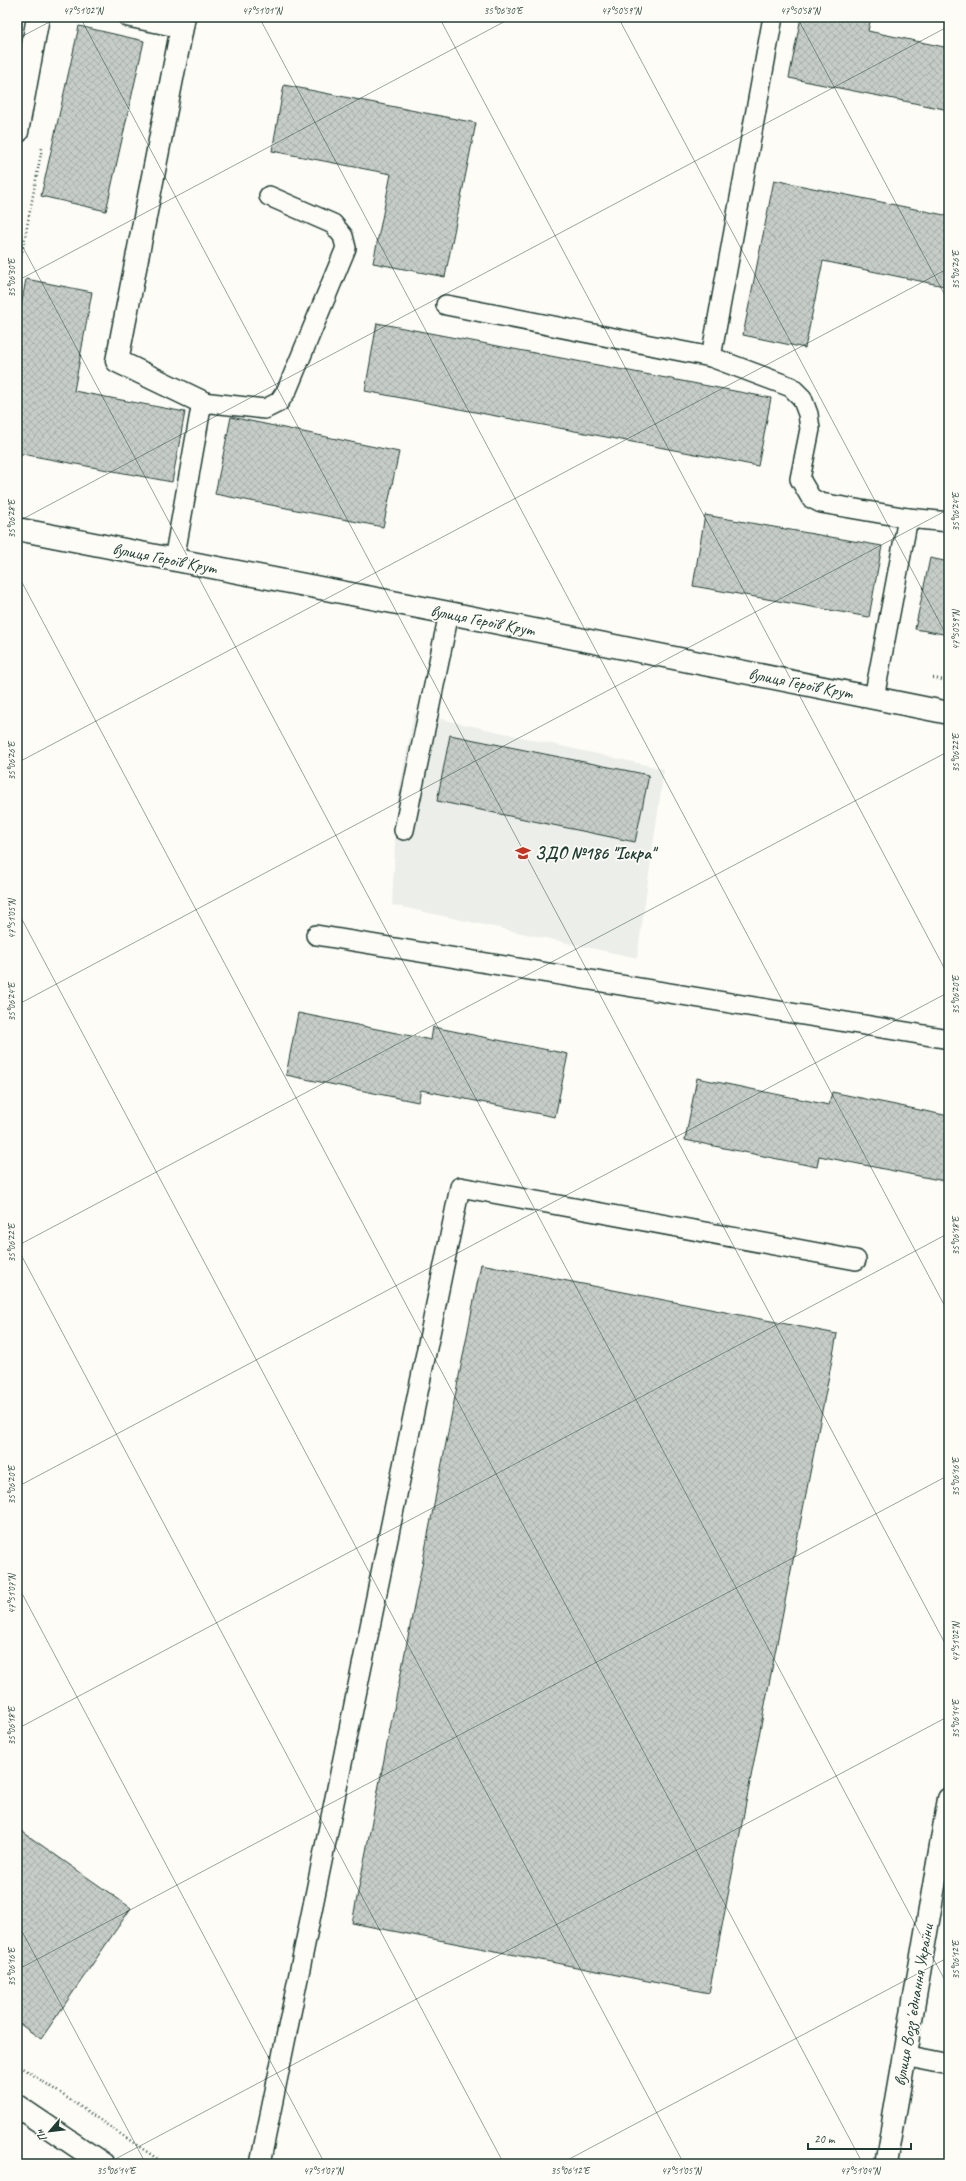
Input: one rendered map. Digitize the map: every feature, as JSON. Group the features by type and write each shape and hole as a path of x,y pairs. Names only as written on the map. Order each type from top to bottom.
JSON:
{"street":[{"path":"17,132 38,17"},
{"path":"183,23 117,361 202,402"},
{"name":"вулиця Героїв Крут","path":"17,529 449,613 949,713"},
{"name":"вулиця Воззʼєднання України","path":"886,2164 949,1799"},
{"path":"17,2106 103,2164"}],"lane":[{"path":"128,17 183,23"},
{"path":"711,357 774,17"},
{"path":"174,560 202,402 265,409 279,402 287,390 346,248 343,236 333,224 269,196"},
{"path":"446,305 711,357 792,387 802,398 808,414 810,429 800,479 811,498 821,503 908,518 949,522"},
{"path":"874,698 908,518"},
{"path":"404,830 449,613"},
{"path":"316,935 949,1039"},
{"path":"260,2164 460,1187 856,1260"},
{"path":"904,2056 949,2065"}],"path":[{"path":"17,2064 165,2164"}],"shaded area":[{"name":"ЗДО №186 \"Іскра\"","path":"414,713 664,769 637,958 392,905 397,802"}],"building":[{"path":"801,17 871,17 868,31 949,48 949,110 789,78"},
{"path":"79,26 144,41 106,211 41,196"},
{"path":"284,85 476,123 445,277 373,263 391,174 272,151"},
{"path":"774,180 949,216 949,260 944,286 823,261 805,348 743,335"},
{"path":"26,279 92,292 74,391 185,412 172,482 17,453 17,328"},
{"path":"377,323 771,398 758,466 365,391"},
{"path":"231,417 399,452 383,527 215,494"},
{"path":"705,515 882,546 869,617 693,586"},
{"path":"930,558 949,562 949,635 915,629"},
{"path":"450,735 649,775 635,842 437,801"},
{"path":"298,1013 431,1040 433,1027 568,1054 555,1117 421,1090 418,1102 286,1075"},
{"path":"697,1078 829,1105 832,1092 949,1116 949,1182 819,1156 817,1167 685,1140"},
{"path":"481,1264 837,1334 709,1993 352,1923"},
{"path":"17,1828 131,1908 41,2039 17,2022"}],"place":[{"name":"ЗДО №186 \"Іскра\"","path":"523,853"}]}
